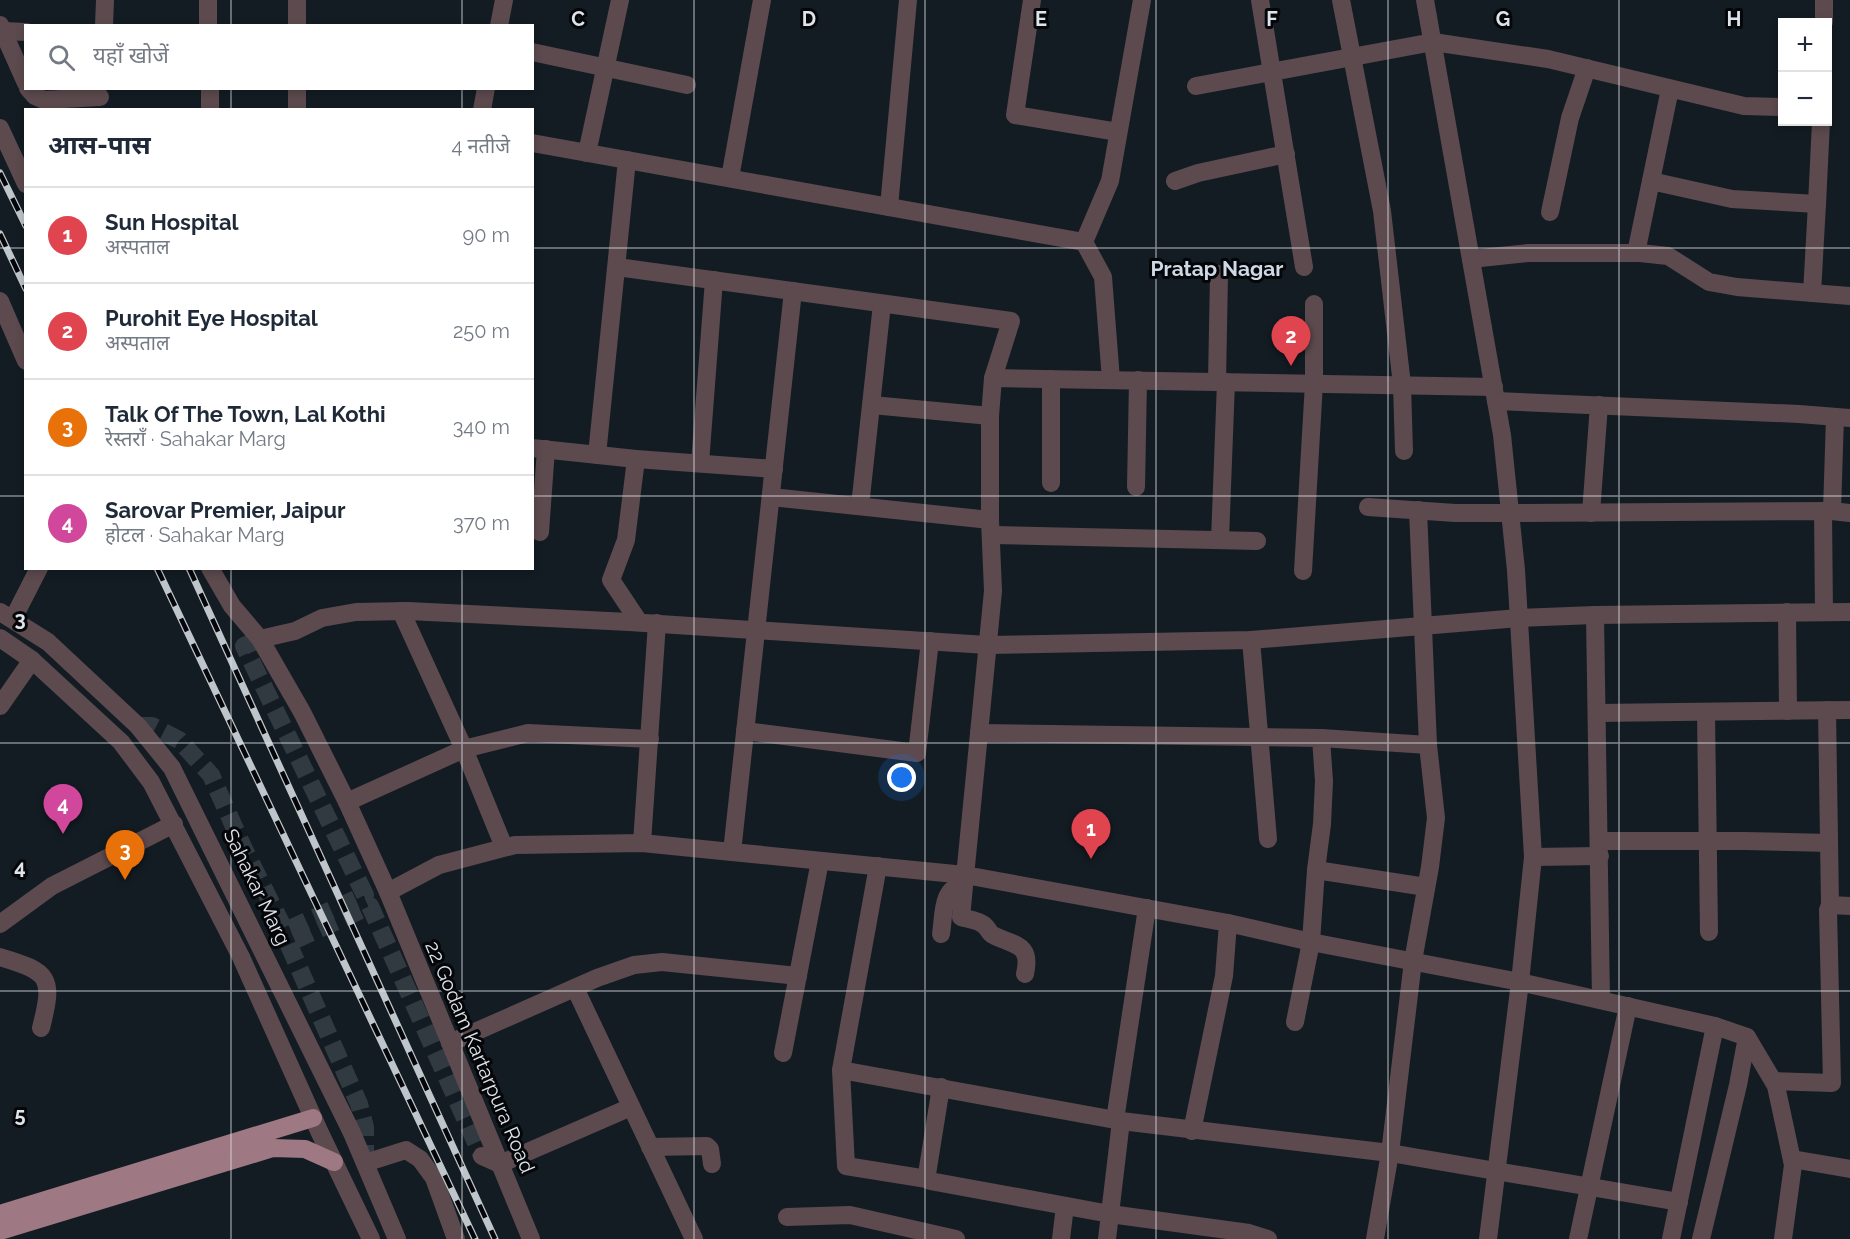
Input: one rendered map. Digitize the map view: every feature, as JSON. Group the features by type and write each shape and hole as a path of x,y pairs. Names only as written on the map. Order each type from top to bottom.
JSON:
{"main road":[{"path":"5,1228 313,1118"},
{"path":"5,1228 273,1148 305,1149 334,1162"}],"street":[{"path":"104,24 105,0"},
{"path":"208,0 208,24"},
{"path":"297,0 297,24"},
{"path":"499,24 504,0"},
{"path":"587,153 620,0"},
{"path":"730,178 762,0"},
{"path":"889,207 908,0"},
{"path":"1032,0 1015,115 1118,132"},
{"path":"1084,242 1110,181 1142,0"},
{"path":"1260,0 1304,267"},
{"path":"1341,0 1382,211 1402,385 1404,452"},
{"path":"1425,0 1502,435 1519,618 1533,857 1488,1239"},
{"path":"1824,0 1824,18"},
{"path":"1,28 24,32"},
{"path":"1,28 24,79"},
{"path":"1196,86 1433,42 1548,59 1744,106 1778,107"},
{"path":"534,52 687,85"},
{"path":"1550,212 1570,118 1587,68"},
{"path":"1635,253 1670,89"},
{"path":"30,90 35,96 44,100 100,98"},
{"path":"210,90 210,108"},
{"path":"297,90 297,108"},
{"path":"482,108 486,90"},
{"path":"1812,293 1821,126"},
{"path":"0,128 24,180"},
{"path":"534,143 1084,242"},
{"path":"1176,181 1198,173 1286,154"},
{"path":"597,455 627,160"},
{"path":"1651,181 1732,199 1817,204"},
{"path":"1084,242 1103,276 1111,380"},
{"path":"1471,260 1528,253 1635,253 1668,256 1709,282 1737,287 1850,296"},
{"path":"617,267 1011,321 993,378 990,416 990,527 993,591 961,917 984,925 993,936 1006,939 1022,948 1026,955 1025,974"},
{"path":"1220,274 1222,382 1220,540"},
{"path":"700,464 714,280"},
{"path":"732,852 793,291"},
{"path":"0,301 24,356"},
{"path":"860,506 882,304"},
{"path":"1303,571 1314,383 1314,304"},
{"path":"993,378 1402,385 1599,405 1843,417 1824,612"},
{"path":"1051,483 1052,379"},
{"path":"1136,487 1138,380"},
{"path":"872,405 990,416"},
{"path":"1591,513 1599,405"},
{"path":"540,532 539,449 774,470"},
{"path":"636,459 626,540 610,580 648,623 650,739 642,843"},
{"path":"771,497 860,506 990,527 1257,541"},
{"path":"1368,507 1510,513 1835,512"},
{"path":"1375,1239 1390,1153 1413,961 1436,818 1428,745 1418,510"},
{"path":"7,616 38,570"},
{"name":"22 Godam Kartarpura Road","path":"211,570 232,606 260,639 302,712 347,802 388,892 531,1239"},
{"path":"401,611 464,749 504,847"},
{"path":"260,639 296,631 322,618 356,612 401,611 756,629 987,645 1251,640 1519,618 1595,615 1850,612"},
{"path":"1787,612 1788,711"},
{"path":"1595,615 1601,1000"},
{"name":"Sahakar Marg","path":"7,616 48,642 138,726 172,768 272,968 365,1163 397,1239"},
{"path":"0,638 32,660 121,742 151,782 242,957 313,1118 371,1239"},
{"path":"1251,640 1268,840"},
{"path":"745,730 917,753 930,641"},
{"path":"0,706 32,660"},
{"path":"1774,1081 1841,1083 1828,910 1830,905 1827,710"},
{"path":"1597,713 1850,710"},
{"path":"1706,712 1709,932"},
{"path":"347,802 464,749 528,733 650,739"},
{"path":"979,733 1261,739 1321,738 1428,745"},
{"path":"1296,1022 1311,942 1324,781 1321,738"},
{"path":"0,924 52,886 174,824"},
{"path":"1533,857 1599,848 1708,841 1829,843"},
{"path":"388,892 440,865 515,844 642,843 878,866 1228,923 1311,942 1520,982 1715,1026 1747,1037 1774,1081 1793,1164 1783,1239"},
{"path":"783,1053 820,861"},
{"path":"878,866 841,1070 846,1166 1110,1214 1249,1233 1269,1239"},
{"path":"1316,870 1426,887"},
{"path":"941,934 948,893 964,880"},
{"path":"1830,905 1850,906"},
{"path":"1107,1239 1118,1120 1147,908"},
{"path":"1192,1131 1224,976 1228,923"},
{"path":"0,957 32,968 43,977 48,986 48,998 41,1028"},
{"path":"450,1043 575,988 634,966 662,962 798,976"},
{"path":"575,988 694,1239"},
{"path":"1578,1239 1628,1006"},
{"path":"1671,1239 1715,1026"},
{"path":"1701,1239 1738,1085 1747,1037"},
{"path":"841,1070 1118,1120 1192,1131 1390,1153 1679,1202"},
{"path":"927,1179 941,1087"},
{"path":"482,1156 500,1164 631,1107"},
{"path":"650,1147 707,1146 710,1149 712,1164"},
{"path":"365,1163 405,1150 420,1159 434,1178 456,1239"},
{"path":"1792,1159 1850,1168"},
{"path":"1061,1239 1065,1206"},
{"path":"787,1217 850,1215 956,1239"}],"tunnel":[{"path":"138,726 152,726 179,740 211,775 243,847 285,931 365,895 244,646 260,639"},
{"path":"365,1163 365,1127 359,1104 288,943 370,906 482,1156"}],"railway":[{"path":"0,173 24,222"},
{"path":"0,234 24,285"},
{"path":"158,570 475,1239"},
{"path":"190,570 495,1239"}],"place":[{"name":"Purohit Eye Hospital","path":"1291,366"},
{"name":"Sarovar Premier, Jaipur","path":"63,834"},
{"name":"Sun Hospital","path":"1091,859"},
{"name":"Talk Of The Town, Lal Kothi","path":"125,880"}],"district":[{"name":"Pratap Nagar","path":"1217,269"}]}
